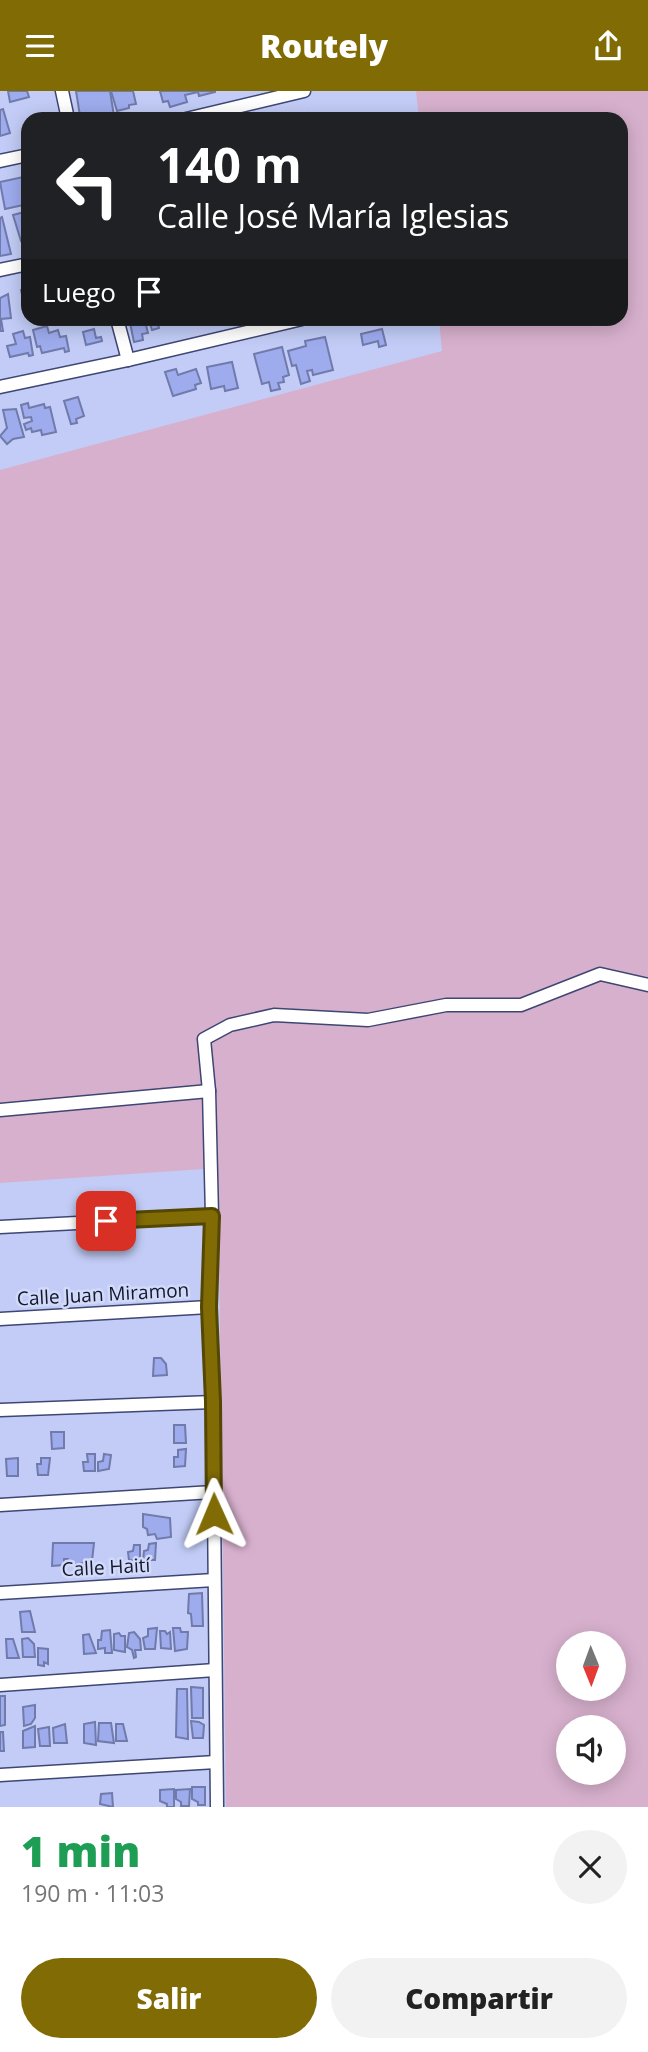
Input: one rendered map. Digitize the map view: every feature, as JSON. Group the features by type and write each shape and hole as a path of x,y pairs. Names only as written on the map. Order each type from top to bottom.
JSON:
{"street":[{"path":"62,91 66,112"},
{"path":"216,112 304,91"},
{"path":"0,161 21,156"},
{"path":"0,270 21,266"},
{"path":"119,326 128,360"},
{"path":"0,387 272,326"},
{"path":"217,1807 213,1402 209,1307 212,1216 209,1091 204,1038 230,1025 274,1015 368,1020 446,1005 521,1005 600,974 648,985"},
{"path":"0,1110 209,1091"},
{"path":"0,1227 212,1216"},
{"name":"Calle Juan Miramon","path":"0,1319 209,1307"},
{"path":"0,1410 213,1402"},
{"path":"0,1505 213,1492"},
{"name":"Calle Haití","path":"0,1593 214,1580"},
{"path":"0,1685 215,1670"},
{"path":"0,1775 216,1762"}],"shaded area":[{"path":"416,91 648,91 648,1807 226,1807 218,1168 0,1183 0,470 442,351 440,326 628,326 628,112 418,112"}],"building":[{"path":"8,91 27,91 29,97 10,102"},
{"path":"76,91 110,91 113,112 79,112"},
{"path":"111,91 133,91 136,104 117,111"},
{"path":"160,91 215,92 199,96 198,92 185,95 187,102 170,107 168,101 163,102"},
{"path":"3,109 10,133 0,136 0,110"},
{"path":"21,178 21,206 5,209 0,182"},
{"path":"21,213 21,241 13,215"},
{"path":"2,217 11,254 0,256 0,218"},
{"path":"8,294 11,318 1,319 3,331 0,331 0,298"},
{"path":"47,326 49,333 58,330 60,337 66,336 69,351 65,352 64,348 42,353 40,346 37,347 33,330"},
{"path":"131,326 146,326 148,333 142,334 143,340 134,342"},
{"path":"94,329 96,338 101,337 102,341 86,345 83,332"},
{"path":"382,329 386,345 379,347 378,341 363,345 361,334"},
{"path":"23,331 25,338 30,337 33,355 29,356 28,353 10,357 7,346 16,344 13,334"},
{"path":"325,337 333,370 313,375 312,370 307,371 310,381 301,384 296,365 292,366 288,351 306,346 305,341"},
{"path":"282,347 289,375 283,377 284,382 278,383 280,389 271,391 269,382 262,384 254,354"},
{"path":"232,362 238,388 225,391 224,386 211,389 207,367"},
{"path":"176,369 178,375 196,369 201,383 195,385 196,389 173,396 165,372"},
{"path":"78,397 84,416 76,419 77,423 71,424 64,401"},
{"path":"28,403 29,408 44,404 45,408 50,407 56,432 42,435 41,430 26,430 24,424 32,421 31,417 24,418 21,405"},
{"path":"16,409 24,437 13,439 7,444 0,436 7,428 3,410"},
{"path":"154,1358 161,1358 166,1364 167,1375 153,1376"},
{"path":"174,1425 185,1425 186,1443 174,1443"},
{"path":"51,1432 64,1432 64,1448 52,1449"},
{"path":"186,1449 185,1466 174,1467 174,1457 178,1457 178,1450"},
{"path":"87,1454 95,1454 95,1471 84,1471 83,1462 88,1462"},
{"path":"104,1454 111,1455 109,1469 98,1471 98,1462 103,1461"},
{"path":"18,1458 18,1476 7,1476 6,1459"},
{"path":"41,1458 50,1458 48,1475 38,1475 37,1464 41,1464"},
{"path":"143,1514 170,1518 171,1537 157,1539 155,1534 148,1535 147,1529 143,1527"},
{"path":"53,1543 94,1543 92,1561 68,1564 68,1559 64,1559 64,1565 52,1566"},
{"path":"156,1543 155,1560 143,1560 144,1551 148,1550 149,1544"},
{"path":"134,1545 140,1545 140,1561 129,1560 128,1552 133,1551"},
{"path":"202,1593 203,1626 192,1626 191,1614 188,1613 189,1594"},
{"path":"30,1611 35,1632 22,1632 20,1612"},
{"path":"157,1628 155,1649 145,1649 143,1638 148,1636 148,1629"},
{"path":"173,1628 188,1632 187,1649 175,1651"},
{"path":"110,1630 112,1653 105,1653 105,1648 98,1649 98,1640 101,1640 102,1631"},
{"path":"160,1631 167,1634 170,1632 171,1649 161,1648"},
{"path":"134,1632 140,1639 141,1650 135,1650 134,1658 132,1650 127,1647 129,1633"},
{"path":"89,1634 96,1653 84,1654 83,1635"},
{"path":"114,1634 125,1636 125,1652 114,1650"},
{"path":"28,1638 34,1644 35,1657 23,1657 22,1639"},
{"path":"6,1639 13,1639 19,1658 7,1658"},
{"path":"38,1648 48,1649 48,1664 44,1662 44,1666 38,1665"},
{"path":"191,1687 203,1688 203,1718 192,1718"},
{"path":"177,1689 187,1689 188,1739 176,1737"},
{"path":"0,1696 5,1696 5,1725 0,1726"},
{"path":"35,1705 35,1718 31,1724 24,1726 23,1707"},
{"path":"191,1721 204,1725 203,1738 193,1738"},
{"path":"95,1722 96,1745 84,1743 84,1724"},
{"path":"99,1723 111,1723 114,1743 98,1741"},
{"path":"65,1724 67,1743 54,1743 53,1728"},
{"path":"116,1724 123,1724 127,1741 116,1741"},
{"path":"35,1726 35,1747 23,1748 23,1731"},
{"path":"49,1727 50,1746 40,1746 38,1729"},
{"path":"0,1732 3,1732 4,1751 0,1751"},
{"path":"192,1787 205,1787 205,1805 198,1805 198,1802 192,1799"},
{"path":"174,1789 174,1807 167,1807 167,1804 160,1801 160,1790"},
{"path":"190,1789 189,1806 181,1806 181,1802 176,1799 176,1790"},
{"path":"112,1793 113,1807 100,1804 101,1794"}],"route":[{"path":"106,1221 212,1216 209,1307 214,1514"}]}
